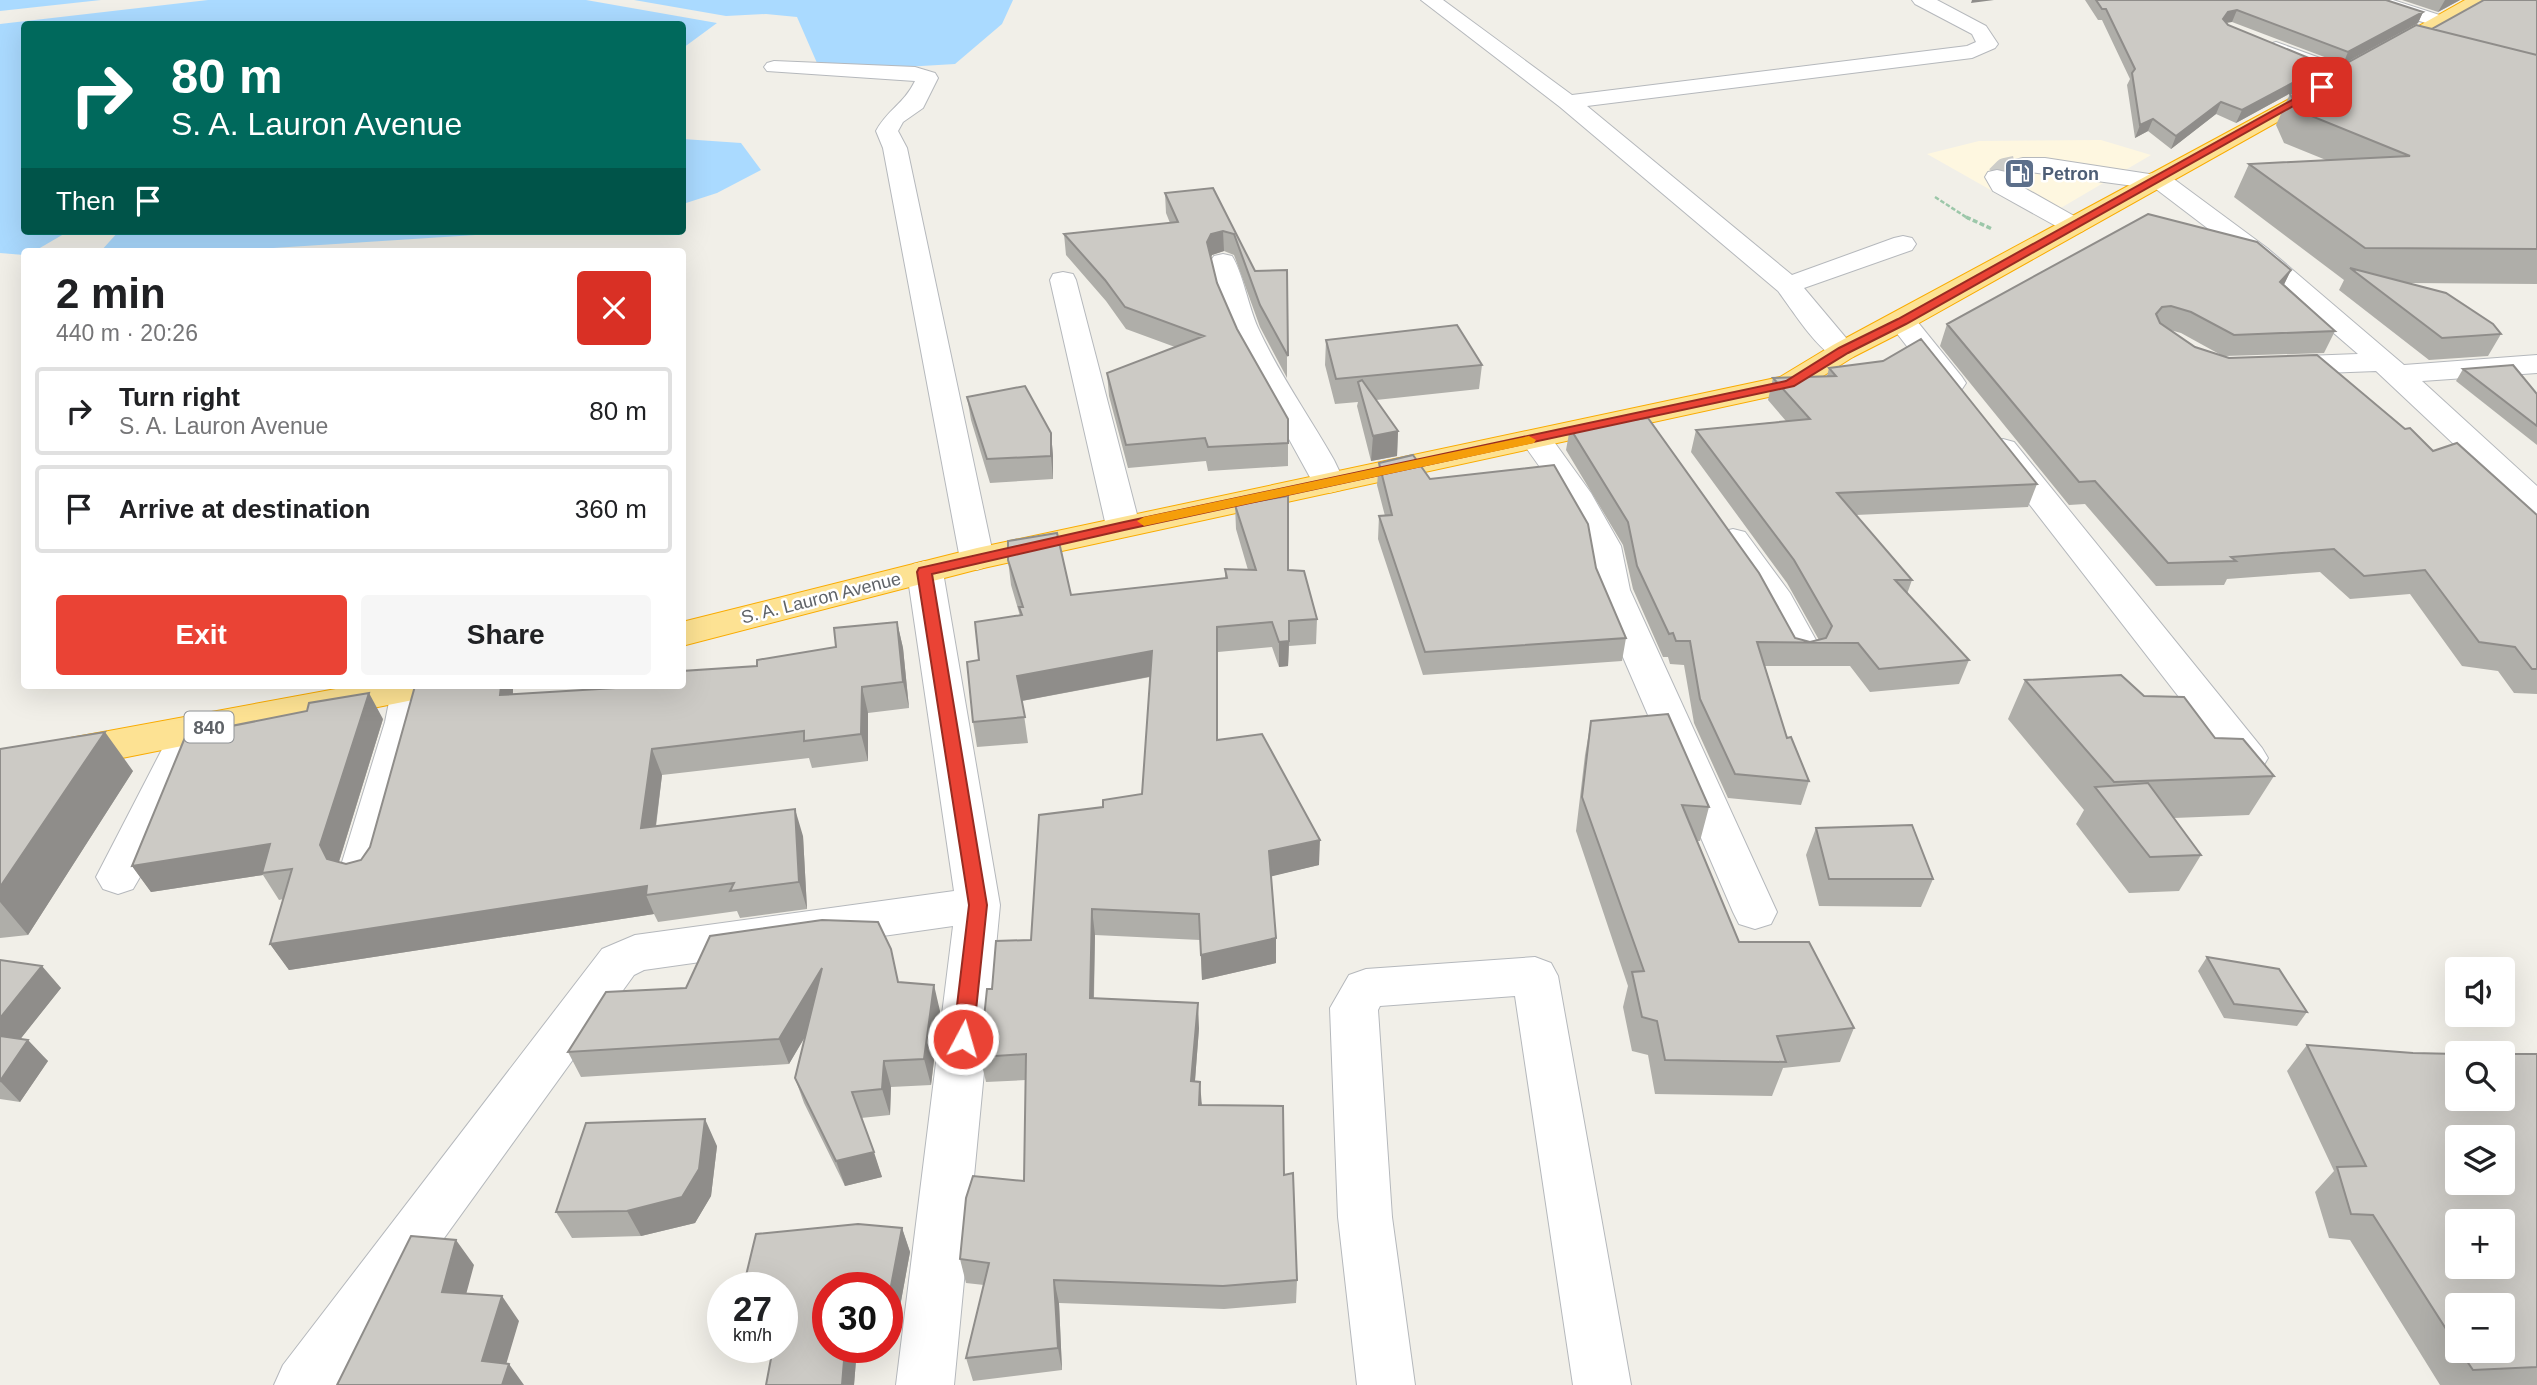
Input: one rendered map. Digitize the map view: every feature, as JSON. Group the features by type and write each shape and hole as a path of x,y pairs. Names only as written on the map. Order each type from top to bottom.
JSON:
{"highway":[{"name":"S. A. Lauron Avenue","path":"686,633 977,559 1790,384 1843,351 1902,321 2346,74 2411,48 2442,22 2479,0"},
{"name":"840","path":"0,765 405,689"}],"street":[{"path":"1431,0 1567,102 1788,285 1811,317 1843,351"},
{"path":"1567,102 1972,52 1989,44 1979,30 1922,0"},
{"path":"2374,0 2442,22"},
{"path":"2255,40 2315,65 2346,74"},
{"path":"774,67 915,73 927,78 915,103 894,117 887,131 895,148 977,559"},
{"path":"2023,165 2045,165 2156,180 2212,216 2389,368 2537,504"},
{"path":"1997,177 2002,186 2074,226"},
{"path":"1788,285 1903,244"},
{"path":"1223,262 1233,303 1249,338 1318,457 1329,483"},
{"path":"1063,279 1124,526"},
{"path":"1902,321 2248,758"},
{"path":"2247,367 2389,368 2537,364"},
{"path":"1644,415 1668,448"},
{"path":"1536,439 1575,493 1604,546 1612,590 1755,912"},
{"path":"1715,513 1772,593 1803,650"},
{"path":"925,572 978,905 925,1385"},
{"path":"361,872 414,689"},
{"path":"118,877 192,730"},
{"path":"303,1385 618,962 635,953 978,905"},
{"path":"1386,1385 1366,1217 1354,1007 1366,988 1535,976 1602,1385"}],"path":[{"path":"1935,197 1974,222 2036,247"}],"shaded area":[{"path":"2101,140 2151,155 2042,219 1927,154 1979,141"}],"water":[{"path":"0,0 101,0 0,11"},
{"path":"208,0 586,0 717,23 686,46 686,21 26,21"},
{"path":"634,0 1013,0 1002,24 955,64 871,69 817,63 797,17 766,14 726,16"},
{"path":"21,22 21,235 62,235 40,248 21,248 21,255 0,253 0,24"},
{"path":"686,139 741,143 761,170 717,193 686,203"},
{"path":"115,235 475,235 274,248 104,248"}],"building":[{"path":"2096,0 2386,0 2423,12 2348,52 2237,10 2228,12 2223,19 2228,25 2326,65 2242,110 2221,102 2176,136 2153,119 2140,125 2132,73 2135,69 2106,9 2102,9"},
{"path":"2484,0 2537,0 2537,55 2432,29"},
{"path":"2416,25 2537,55 2537,249 2365,248 2249,164 2410,156 2299,111 2290,94"},
{"path":"1213,188 1255,271 1287,270 1288,356 1260,305 1234,234 1223,231 1211,234 1207,242 1217,283 1237,329 1288,419 1288,443 1208,447 1205,438 1126,445 1107,373 1204,336 1125,307 1064,234 1178,222 1165,193"},
{"path":"2148,214 2257,242 2291,270 2280,282 2335,331 2234,335 2191,312 2171,306 2162,307 2156,314 2160,323 2195,347 2229,358 2317,355 2405,429 2410,428 2433,451 2457,443 2537,515 2537,669 2532,669 2515,647 2479,642 2425,570 2364,576 2334,549 2231,557 2236,561 2168,563 2095,481 2079,482 1947,324"},
{"path":"2350,268 2446,293 2493,324 2501,334 2442,338"},
{"path":"1457,325 1482,365 1336,379 1326,340"},
{"path":"1921,339 2037,484 1837,493 1912,580 1895,580 1969,660 1879,669 1858,643 1757,642 1787,738 1791,737 1809,781 1735,774 1700,699 1690,641 1676,641 1673,633 1669,634 1637,566 1628,522 1570,428 1648,418 1759,573 1795,638 1810,642 1826,638 1832,626 1794,560 1696,430 1810,419 1773,378 1836,376 1829,368 1883,361"},
{"path":"2513,365 2537,394 2537,426 2463,369"},
{"path":"1362,380 1398,431 1373,436 1358,382"},
{"path":"1025,386 1051,433 1051,456 987,459 967,397"},
{"path":"1413,455 1430,479 1554,465 1588,524 1596,568 1626,638 1425,652 1379,516 1392,515 1379,463"},
{"path":"1288,496 1288,570 1304,571 1317,619 1289,621 1289,641 1279,642 1272,622 1217,627 1217,740 1262,734 1320,840 1269,851 1276,938 1201,955 1199,914 1092,909 1090,998 1198,1003 1191,1081 1200,1082 1199,1105 1283,1106 1284,1175 1293,1173 1297,1280 1223,1286 1054,1280 1058,1348 966,1358 989,1263 960,1259 966,1198 973,1176 1024,1181 1026,1054 980,1057 987,989 992,989 996,941 1031,940 1039,815 1103,807 1103,800 1142,794 1152,651 1017,676 1025,717 973,722 967,662 979,660 975,622 1022,615 1019,607 1023,607 1008,560 1008,541 1057,533 1071,595 1227,578 1225,569 1256,570 1235,505"},
{"path":"897,622 903,682 862,687 861,734 804,741 804,731 652,749 641,828 795,809 799,882 730,891 734,883 646,895 647,886 270,944 292,869 262,873 270,844 132,866 186,735 307,711 309,703 369,693 320,845 327,859 346,864 361,860 370,847 414,689 501,689 500,695 599,689 686,689 686,671 757,666 757,660 836,647 834,628"},
{"path":"2121,675 2144,696 2184,697 2215,738 2243,739 2274,776 2114,782 2025,680"},
{"path":"1668,714 1709,807 1682,805 1739,942 1809,942 1854,1028 1777,1036 1786,1062 1665,1060 1657,1021 1642,1017 1632,972 1644,971 1582,797 1591,721"},
{"path":"105,732 0,887 0,749"},
{"path":"2148,783 2201,855 2150,857 2095,787"},
{"path":"1912,825 1933,879 1829,879 1816,828"},
{"path":"822,920 878,922 891,949 898,982 934,985 924,1059 884,1061 882,1089 852,1092 874,1152 836,1161 795,1078 822,968 779,1039 568,1052 606,992 686,988 710,936"},
{"path":"2207,957 2279,969 2307,1012 2234,1004"},
{"path":"0,960 42,966 0,1018"},
{"path":"0,1036 28,1040 0,1081"},
{"path":"2307,1045 2445,1054 2445,1111 2515,1111 2515,1054 2537,1054 2537,1367 2473,1370 2468,1363 2515,1363 2515,1293 2445,1293 2445,1327 2373,1215 2351,1214 2337,1167 2366,1166"},
{"path":"705,1119 699,1169 682,1197 627,1211 556,1212 586,1123"},
{"path":"858,1224 902,1228 894,1272 812,1272 812,1363 844,1363 842,1385 766,1385 770,1363 798,1363 798,1272 747,1272 756,1234"},
{"path":"411,1236 456,1240 442,1292 502,1296 482,1361 509,1364 502,1385 337,1385"}],"tunnel":[{"path":"1997,177 2005,169 2023,165"}],"slow traffic":[{"path":"1144,521 1529,440"}],"place":[{"name":"Petron","path":"2019,174"}],"route":[{"path":"963,1039 978,905 925,572 1124,526 1790,384 1843,351 1902,321 2322,87"}]}
